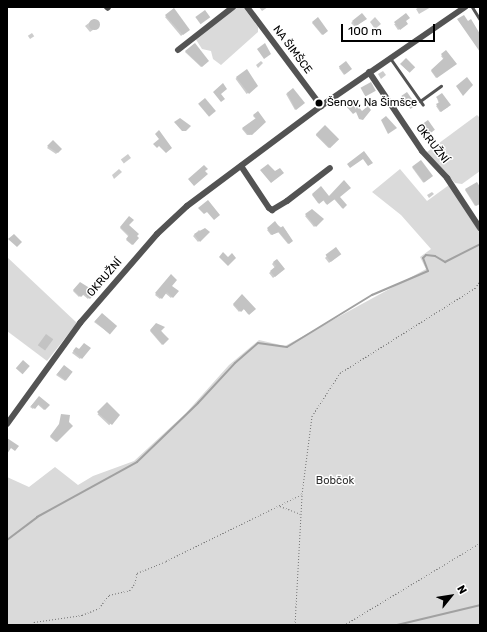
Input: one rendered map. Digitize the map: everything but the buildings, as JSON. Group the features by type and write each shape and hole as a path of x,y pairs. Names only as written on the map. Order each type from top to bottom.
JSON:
{"street":[{"path":"178,50 233,7"},
{"name":"NA ŠIMŠCE","path":"247,7 321,106"},
{"name":"OKRUŽNÍ","path":"7,424 80,323 157,234 187,206 321,106 465,7"},
{"name":"OKRUŽNÍ","path":"369,72 419,145 447,178 480,228"},
{"path":"241,166 269,208 272,210 287,201 330,168"}],"lane":[{"path":"472,7 480,20"},
{"path":"390,58 423,105"},
{"path":"420,101 441,86"}],"path":[{"path":"295,625 302,494 312,416 340,373 475,288 480,281"},
{"path":"34,625 34,622 82,615 99,608 109,596 130,590 135,583 137,573 166,561 302,494"},
{"path":"278,506 302,514"},
{"path":"344,625 480,543"}],"green space":[{"path":"236,7 243,7 258,27 258,32 221,65 213,59 211,51 202,49 195,38"},
{"path":"477,115 480,118 480,171 462,184 455,183 427,152"},
{"name":"Bobčok","path":"400,169 427,201 449,185 480,233 480,625 7,625 7,477 29,487 55,467 78,485 93,476 134,461 186,413 229,365 259,340 285,346 426,269 420,257 431,249 401,215 372,192"},
{"path":"7,257 77,323 47,361 7,331"}],"waterway":[{"name":"Bobčok","path":"7,540 37,517 137,462 198,403 235,363 258,343 287,347 372,295 428,271 423,258 426,255 435,256 445,262 480,244"},
{"path":"397,625 480,605"}],"place":[{"name":"Šenov, Na Šimšce","path":"319,103"}]}
